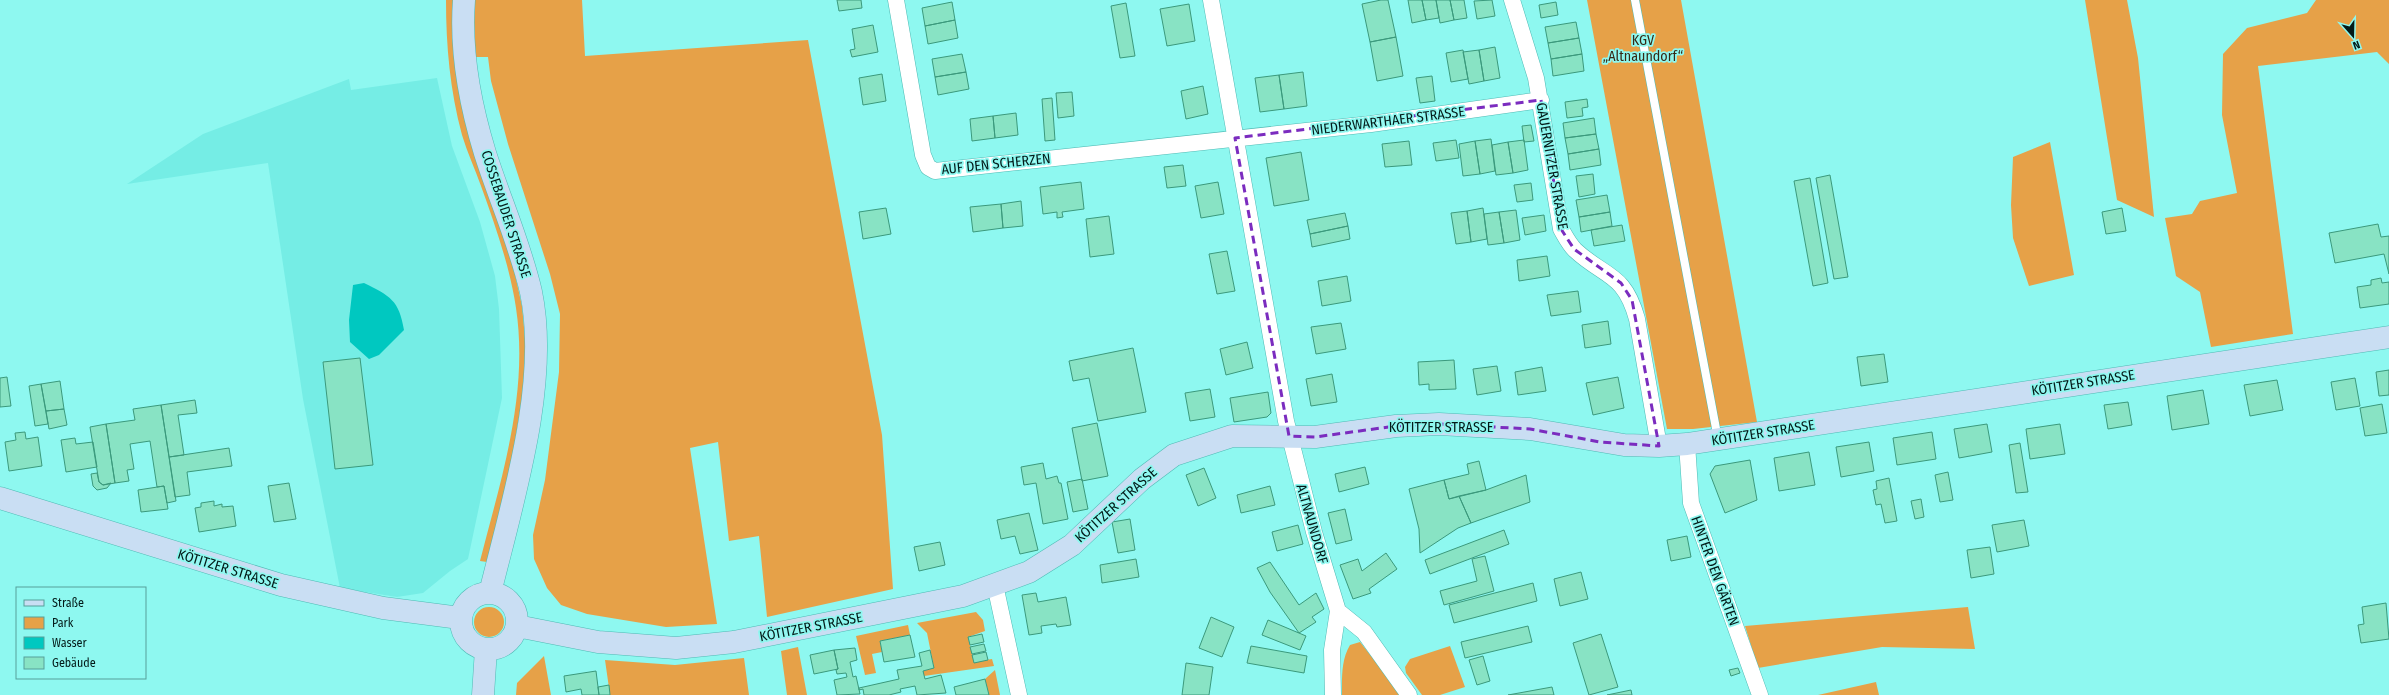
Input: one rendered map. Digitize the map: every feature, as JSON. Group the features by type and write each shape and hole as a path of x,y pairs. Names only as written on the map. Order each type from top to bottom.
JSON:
{"street":[{"name":"COSSEBAUDER STRASSE","path":"464,0 462,22 464,61 471,98 485,153 520,247 531,294 535,336 536,372 522,462 490,593"},
{"name":"AUF DEN SCHERZEN","path":"896,0 922,155 928,167 935,171 1235,138"},
{"path":"1212,0 1235,138 1289,436"},
{"name":"GAUERNITZER STRASSE","path":"1512,0 1536,78 1561,229 1574,249 1621,283 1632,300 1637,319 1659,446"},
{"name":"NIEDERWARTHAER STRASSE","path":"1235,138 1371,124 1540,100"},
{"name":"KÖTITZER STRASSE","path":"517,626 598,642 676,648 705,645 810,628 963,596 995,586 1029,572 1072,545 1142,479 1174,455 1232,436 1315,437 1396,426 1438,424 1530,430 1600,442 1659,446 1687,444 2389,337"},
{"name":"ALTNAUNDORF","path":"1289,436 1314,532 1338,611 1332,650 1333,695"},
{"name":"HINTER DEN GÄRTEN","path":"1687,444 1691,503 1760,695"},
{"name":"KÖTITZER STRASSE","path":"0,498 281,585 382,608 460,618"},
{"path":"995,586 1019,695"},
{"path":"490,593 502,596 510,602 516,612 517,626 512,637 504,645 486,649 474,646 468,640 463,632 460,618 467,603 478,594 490,593"},
{"path":"1338,611 1364,632 1409,695"},
{"path":"483,695 486,649"}],"lane":[{"path":"1635,0 1718,440"}],"highlighted area":[{"path":"1541,100 1561,229 1574,249 1621,283 1632,300 1659,446 1600,442 1530,429 1439,424 1396,426 1315,437 1289,436 1235,138"}],"shaded area":[{"path":"437,78 452,146 480,222 495,276 499,309 502,398 468,559 450,571 423,593 397,597 340,588 303,399 268,163 127,184 203,134 349,79 351,90"}],"green space":[{"path":"446,0 454,0 522,306 526,349 523,393 509,477 487,562 480,561 511,436 519,372 519,340 516,308 502,246 462,135 454,101 447,34"},
{"path":"474,0 582,0 585,56 808,40 882,435 893,589 767,617 759,536 729,541 718,442 690,448 717,624 666,627 587,614 561,605 547,588 534,559 533,535 545,480 559,372 560,314 550,274 508,144 491,81 488,57 475,57 472,26"},
{"name":"KGV „Altnaundorf“","path":"1587,0 1681,0 1757,422 1693,429 1667,429"},
{"path":"2085,0 2127,0 2138,58 2154,217 2117,200"},
{"path":"2316,0 2389,0 2389,64 2377,52 2258,66 2293,334 2211,347 2200,292 2176,276 2165,218 2192,214 2200,201 2237,193 2222,115 2223,54 2247,28 2307,13"},
{"path":"2050,142 2074,275 2029,286 2013,238 2011,205 2013,157"},
{"path":"489,607 495,608 503,616 503,628 495,636 489,637 483,636 475,628 474,622 475,616 483,608"},
{"path":"1968,607 1975,649 1882,647 1758,668 1745,626"},
{"path":"976,612 983,620 985,631 968,637 974,662 992,659 994,666 924,676 923,671 934,668 927,633 917,623"},
{"path":"908,625 910,635 880,641 882,652 872,654 876,673 865,675 856,636"},
{"path":"1360,642 1402,695 1342,695 1343,669 1347,651 1350,645"},
{"path":"1450,646 1465,687 1440,695 1422,695 1406,673 1405,667 1410,659"},
{"path":"798,647 807,695 787,695 781,651"},
{"path":"544,656 551,695 516,695 517,683"},
{"path":"744,658 749,695 610,695 605,660 675,665"},
{"path":"995,670 1000,695 989,695 985,679"},
{"path":"1876,682 1879,695 1818,695"}],"water":[{"path":"364,283 392,300 399,312 404,330 379,355 369,359 350,342 349,320 353,285"}],"building":[{"path":"837,0 861,0 862,8 839,11"},
{"path":"1388,0 1396,37 1370,42 1362,4"},
{"path":"1408,0 1422,0 1426,20 1412,23"},
{"path":"1422,0 1436,0 1439,18 1426,20"},
{"path":"1436,0 1450,0 1454,20 1440,23"},
{"path":"1450,0 1464,0 1467,18 1454,20"},
{"path":"1492,0 1495,16 1477,19 1474,1"},
{"path":"952,2 955,20 925,26 922,8"},
{"path":"1556,2 1558,15 1541,18 1539,5"},
{"path":"1126,3 1135,56 1120,58 1111,6"},
{"path":"1189,4 1195,41 1167,46 1160,9"},
{"path":"955,20 958,38 928,44 925,26"},
{"path":"1576,22 1579,38 1548,43 1545,27"},
{"path":"873,25 878,52 852,57 850,50 855,49 852,29"},
{"path":"1396,37 1403,76 1377,81 1370,42"},
{"path":"1579,38 1582,54 1551,59 1548,43"},
{"path":"1495,47 1500,78 1484,81 1479,50"},
{"path":"1463,50 1468,79 1451,82 1446,53"},
{"path":"1479,50 1484,81 1469,84 1463,52"},
{"path":"962,54 966,72 935,77 932,59"},
{"path":"1582,54 1584,71 1553,76 1551,59"},
{"path":"966,72 969,89 938,95 935,77"},
{"path":"1303,72 1307,106 1284,109 1279,75"},
{"path":"882,74 886,101 863,105 859,78"},
{"path":"1279,75 1284,109 1260,112 1255,78"},
{"path":"1432,76 1435,101 1420,103 1416,78"},
{"path":"1203,86 1208,114 1186,119 1181,91"},
{"path":"1072,92 1074,116 1058,118 1056,93"},
{"path":"1052,98 1055,140 1045,141 1042,99"},
{"path":"1587,99 1588,107 1582,108 1583,116 1567,118 1565,102"},
{"path":"1016,113 1018,135 995,138 993,116"},
{"path":"993,116 995,138 972,141 970,119"},
{"path":"1594,118 1596,134 1565,138 1563,123"},
{"path":"1531,125 1534,141 1524,142 1522,126"},
{"path":"1596,134 1599,149 1568,154 1565,138"},
{"path":"1491,139 1495,171 1480,174 1475,141"},
{"path":"1456,140 1459,158 1436,161 1433,143"},
{"path":"1524,140 1528,170 1513,173 1508,142"},
{"path":"1409,141 1412,165 1385,167 1382,144"},
{"path":"1475,141 1480,174 1463,176 1459,144"},
{"path":"1508,142 1513,173 1496,175 1492,145"},
{"path":"1599,149 1601,165 1570,170 1568,154"},
{"path":"1301,152 1309,200 1274,206 1266,158"},
{"path":"1183,165 1186,186 1167,188 1164,167"},
{"path":"1593,174 1595,194 1579,197 1576,176"},
{"path":"1830,175 1848,277 1834,279 1816,178"},
{"path":"1810,178 1828,283 1813,286 1794,181"},
{"path":"1081,182 1084,209 1062,212 1063,217 1057,218 1057,212 1043,214 1040,187"},
{"path":"1218,182 1224,214 1201,218 1195,186"},
{"path":"1531,183 1533,200 1517,202 1514,185"},
{"path":"1607,195 1610,212 1579,217 1576,200"},
{"path":"1021,201 1023,226 1003,228 1001,204"},
{"path":"1001,204 1003,228 973,232 970,207"},
{"path":"886,208 891,234 863,239 859,212"},
{"path":"1483,208 1487,239 1471,242 1467,211"},
{"path":"2122,208 2126,231 2106,234 2102,212"},
{"path":"1516,210 1520,240 1504,243 1499,212"},
{"path":"1467,211 1471,242 1456,244 1451,213"},
{"path":"1499,212 1504,243 1488,245 1484,214"},
{"path":"1610,212 1612,226 1581,232 1579,217"},
{"path":"1345,213 1348,226 1310,234 1307,220"},
{"path":"1544,215 1546,231 1525,235 1522,218"},
{"path":"1109,216 1114,254 1090,257 1086,219"},
{"path":"2378,224 2381,237 2389,236 2389,274 2384,254 2335,263 2329,233"},
{"path":"1622,225 1625,241 1594,246 1591,230"},
{"path":"1348,226 1350,239 1312,247 1310,234"},
{"path":"1227,251 1235,291 1217,294 1209,254"},
{"path":"1547,256 1550,276 1519,281 1517,260"},
{"path":"1347,276 1351,301 1322,306 1318,281"},
{"path":"2381,278 2382,283 2389,282 2389,304 2360,308 2357,287 2371,285 2371,280"},
{"path":"1578,291 1581,312 1551,316 1547,295"},
{"path":"1608,321 1611,344 1585,348 1582,325"},
{"path":"1341,323 1346,349 1316,354 1311,327"},
{"path":"1247,342 1253,368 1226,375 1220,349"},
{"path":"1133,348 1146,412 1098,421 1089,378 1073,381 1069,361"},
{"path":"1884,354 1888,382 1861,386 1857,357"},
{"path":"360,358 373,465 335,469 323,362"},
{"path":"1454,360 1456,389 1429,390 1429,384 1419,385 1418,362"},
{"path":"1497,366 1501,391 1477,395 1473,369"},
{"path":"1542,367 1546,391 1518,395 1515,372"},
{"path":"2389,370 2389,395 2379,396 2376,372"},
{"path":"1332,374 1337,402 1311,406 1306,379"},
{"path":"7,377 11,406 0,407 0,378"},
{"path":"1618,377 1624,408 1593,415 1586,383"},
{"path":"2355,378 2360,406 2336,410 2331,382"},
{"path":"2277,380 2283,410 2250,416 2244,385"},
{"path":"60,381 64,409 46,411 41,384"},
{"path":"41,384 48,424 35,426 29,386"},
{"path":"1210,389 1215,417 1190,421 1185,393"},
{"path":"2203,390 2209,424 2172,430 2167,396"},
{"path":"1268,392 1271,413 1267,417 1234,422 1230,398"},
{"path":"195,400 197,413 178,415 184,455 169,457 161,405"},
{"path":"2128,402 2132,425 2108,429 2104,405"},
{"path":"2382,404 2387,433 2365,436 2360,408"},
{"path":"161,405 176,501 167,503 164,486 157,487 150,441 130,444 134,469 127,470 129,481 115,483 106,424 135,420 133,409"},
{"path":"64,409 67,425 49,429 46,411"},
{"path":"1097,423 1108,476 1082,481 1072,428"},
{"path":"106,424 115,483 103,485 99,482 90,427"},
{"path":"1987,424 1992,452 1959,458 1954,429"},
{"path":"2060,424 2065,454 2030,459 2026,429"},
{"path":"25,432 26,439 38,437 42,466 9,471 5,442 16,440 15,433"},
{"path":"1932,432 1936,459 1897,465 1893,438"},
{"path":"75,438 76,444 93,442 97,467 66,472 61,440"},
{"path":"1869,442 1874,471 1841,477 1836,447"},
{"path":"2020,443 2028,492 2016,493 2009,445"},
{"path":"229,448 232,466 187,472 190,495 175,497 169,457"},
{"path":"1809,452 1815,485 1779,491 1774,458"},
{"path":"1750,460 1757,500 1725,513 1710,474 1715,466"},
{"path":"1479,461 1486,490 1449,499 1444,480 1469,474 1467,464"},
{"path":"1043,463 1046,479 1057,476 1059,483 1061,483 1068,519 1043,524 1036,483 1024,485 1021,467"},
{"path":"1365,467 1369,484 1339,492 1335,474"},
{"path":"1204,468 1216,498 1198,506 1186,475"},
{"path":"1948,472 1953,500 1940,502 1935,475"},
{"path":"97,473 99,482 103,485 111,483 107,488 97,490 93,486 91,474"},
{"path":"1526,475 1530,502 1471,523 1459,496 1486,490"},
{"path":"1889,478 1897,521 1885,523 1881,504 1876,505 1873,490 1877,489 1876,481"},
{"path":"1082,479 1088,509 1073,512 1067,482"},
{"path":"1444,480 1449,499 1459,496 1471,523 1458,528 1420,553 1419,529 1409,489"},
{"path":"289,483 296,519 274,522 268,486"},
{"path":"164,486 168,509 141,512 138,490"},
{"path":"1270,486 1275,505 1241,513 1237,495"},
{"path":"1921,499 1924,517 1915,519 1911,501"},
{"path":"214,501 214,506 222,504 222,507 233,506 236,526 199,532 195,508 201,507 201,503"},
{"path":"1345,509 1352,540 1336,544 1328,513"},
{"path":"1029,513 1038,550 1020,554 1015,536 1001,539 997,520"},
{"path":"1130,519 1135,550 1118,553 1112,522"},
{"path":"2024,520 2029,546 1997,552 1992,525"},
{"path":"1298,525 1303,544 1277,551 1272,532"},
{"path":"1504,530 1509,544 1430,574 1425,560"},
{"path":"1687,536 1691,557 1671,561 1667,540"},
{"path":"940,542 945,565 919,571 914,547"},
{"path":"1990,547 1994,574 1971,578 1967,550"},
{"path":"1386,553 1397,569 1369,589 1371,593 1353,599 1340,565 1358,559 1362,571"},
{"path":"1485,556 1494,591 1444,605 1440,591 1477,581 1472,559"},
{"path":"1136,559 1139,577 1102,583 1100,565"},
{"path":"1270,562 1299,605 1316,593 1324,609 1312,617 1316,622 1299,633 1270,592 1257,568"},
{"path":"1581,572 1588,599 1560,606 1554,579"},
{"path":"1533,583 1537,601 1454,623 1449,605"},
{"path":"1036,593 1038,602 1066,597 1071,625 1057,627 1056,624 1041,626 1042,633 1029,635 1022,595"},
{"path":"2386,603 2389,639 2361,643 2358,625 2364,624 2362,607"},
{"path":"1211,617 1234,627 1222,657 1199,648"},
{"path":"1268,620 1306,636 1300,650 1262,635"},
{"path":"1528,626 1532,642 1465,658 1461,642"},
{"path":"982,634 984,642 970,645 968,637"},
{"path":"1601,634 1618,687 1589,695 1573,643"},
{"path":"910,635 915,657 884,662 880,641"},
{"path":"984,644 986,651 972,654 970,647"},
{"path":"1251,646 1307,656 1304,673 1247,663"},
{"path":"855,648 857,660 850,662 853,677 856,676 860,694 837,695 834,680 847,677 846,673 837,674 836,670 838,669 834,650"},
{"path":"834,650 838,669 814,674 810,655"},
{"path":"930,650 934,668 923,671 925,679 941,675 946,693 917,695 915,686 900,689 901,692 889,695 864,695 863,689 859,690 859,688 899,679 897,670 922,666 919,653"},
{"path":"986,652 988,660 974,663 972,655"},
{"path":"1483,656 1490,681 1477,685 1469,660"},
{"path":"1186,663 1213,667 1209,695 1182,695"},
{"path":"1738,668 1740,673 1731,676 1729,670"},
{"path":"596,671 599,695 582,695 581,689 566,692 564,676"},
{"path":"985,679 989,695 956,695 954,687"},
{"path":"609,685 610,695 599,695 598,687"},
{"path":"1552,687 1554,695 1508,695"},
{"path":"1631,690 1632,695 1607,695"}]}
